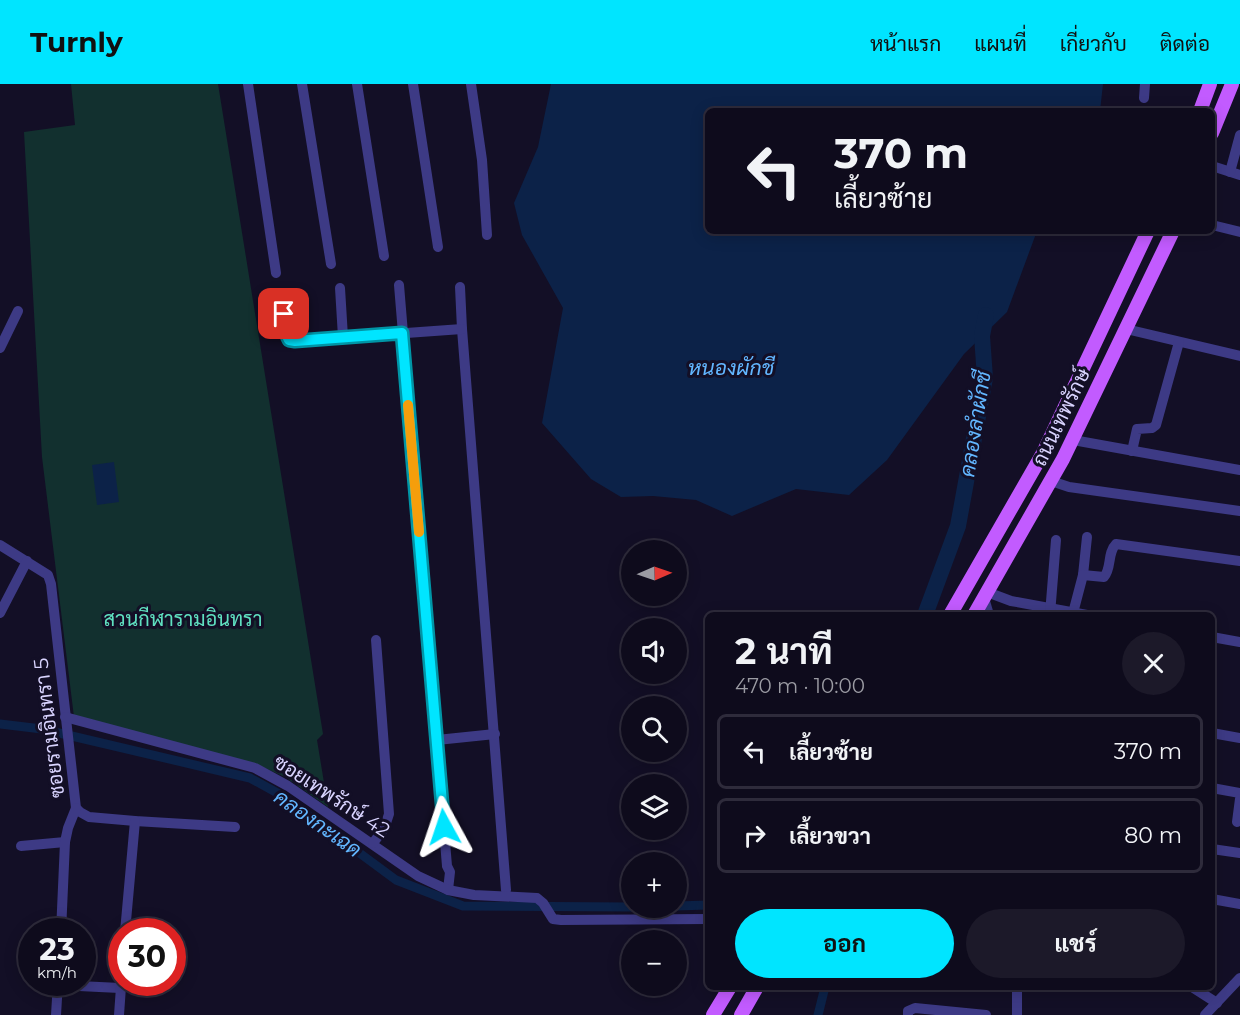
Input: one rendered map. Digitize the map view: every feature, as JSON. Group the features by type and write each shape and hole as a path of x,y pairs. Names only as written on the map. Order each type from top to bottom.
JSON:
{"main road":[{"path":"1201,108 1210,84"},
{"path":"1215,126 1232,84"},
{"name":"ถนนเทพรักษ์","path":"952,612 1043,453 1147,234"},
{"name":"ถนนเทพรักษ์","path":"976,612 1072,440 1169,234"},
{"path":"713,1015 728,990"},
{"path":"741,1015 756,990"}],"street":[{"path":"248,84 276,273"},
{"path":"302,84 331,264"},
{"path":"357,84 384,256"},
{"path":"413,84 438,247"},
{"path":"471,84 482,160 487,235"},
{"path":"1144,84 1144,98"},
{"path":"1215,167 1235,173 1240,135"},
{"path":"1215,226 1240,232"},
{"path":"399,285 447,867 450,872 448,890"},
{"path":"460,287 506,890"},
{"path":"340,288 343,337"},
{"path":"282,294 286,334 289,340 462,329"},
{"path":"0,348 18,311"},
{"path":"1126,329 1240,356"},
{"path":"1132,451 1137,429 1152,428 1156,425 1179,342"},
{"path":"1072,440 1240,470"},
{"path":"1051,481 1070,487 1240,511"},
{"path":"1073,612 1083,575 1087,537"},
{"path":"988,612 985,595 1050,612 1056,540"},
{"path":"1083,575 1104,577 1107,574 1112,548 1116,544 1240,561"},
{"name":"ซอยรามอินทรา 5","path":"0,545 48,575 51,584 76,808 89,817 135,822 235,827"},
{"path":"0,613 27,561"},
{"path":"1215,638 1240,642"},
{"path":"373,843 384,829 389,814 376,640"},
{"name":"ซอยเทพรักษ์ 42","path":"65,717 255,768 288,786 418,876 448,890 474,895 534,897 543,903 553,919 561,920 705,919"},
{"path":"437,740 495,734"},
{"path":"1215,734 1240,738"},
{"path":"1215,789 1240,793"},
{"path":"1237,822 1240,799"},
{"path":"62,918 66,842 68,828 76,808"},
{"path":"126,918 135,822"},
{"path":"21,846 66,842"},
{"path":"1215,849 1240,853"},
{"path":"436,885 447,867"},
{"path":"1215,900 1240,904"},
{"path":"1206,1015 1240,978"},
{"path":"1017,990 1017,1015"},
{"path":"1196,990 1216,1003"},
{"path":"57,1015 58,996"},
{"path":"119,1015 120,996"},
{"path":"908,1015 908,1011 915,1008 986,1015"}],"green space":[{"name":"สวนกีฬารามอินทรา","path":"71,84 218,84 323,734 317,740 328,807 285,777 256,764 74,717 42,457 24,132 75,125"}],"water":[{"name":"หนองผักชี","path":"551,84 1103,84 1100,108 705,108 705,234 1036,234 1007,312 964,354 887,460 849,495 796,489 732,516 696,500 653,496 621,497 591,479 542,423 563,308 522,235 514,203 538,147"},
{"path":"114,462 119,502 97,505 92,465"}],"waterway":[{"name":"คลองลำผักชี","path":"926,612 958,526 985,378 982,336 986,315"},
{"name":"คลองกะเฉด","path":"0,724 42,729 250,778 281,795 396,880 463,906 621,907"},
{"name":"คลองกะเฉด","path":"687,906 705,905"},
{"path":"818,1015 824,990"}],"slow traffic":[{"path":"408,405 419,532"}],"route":[{"path":"284,314 286,334 289,340 295,341 402,333 444,827"}]}
